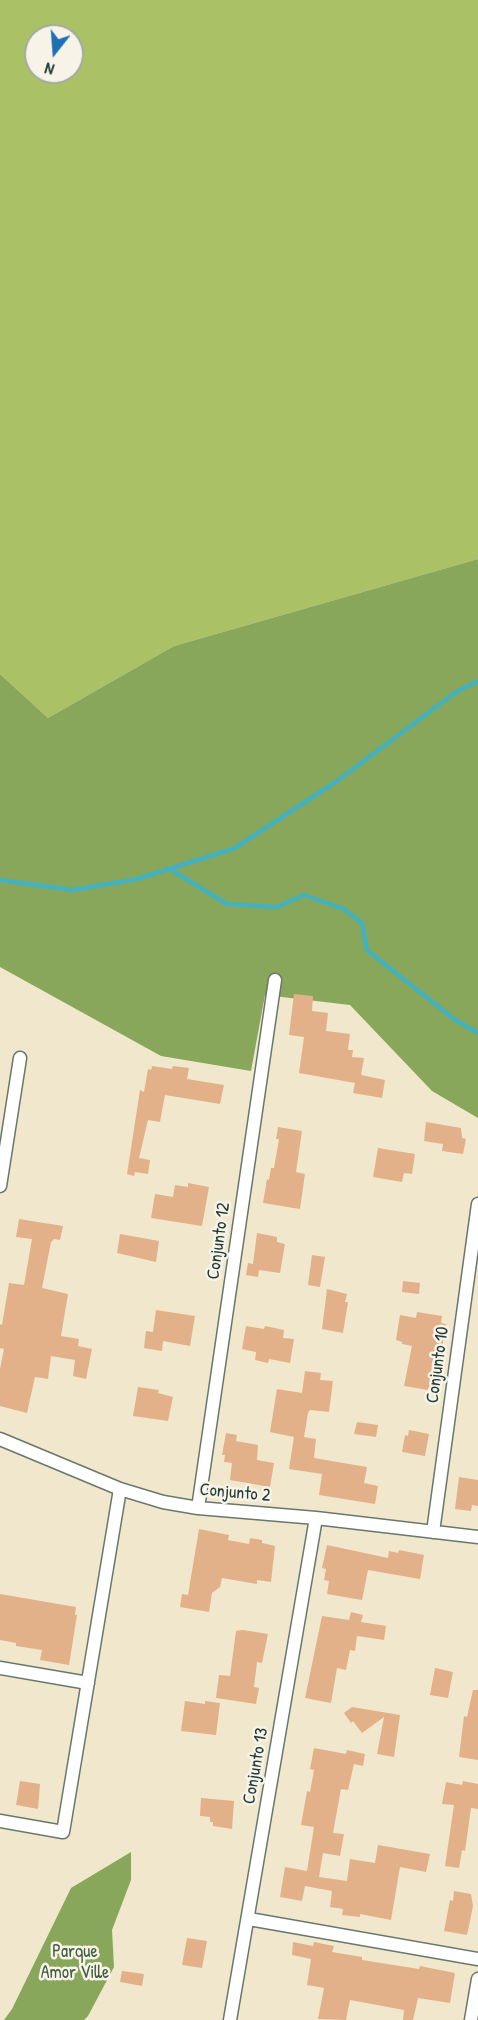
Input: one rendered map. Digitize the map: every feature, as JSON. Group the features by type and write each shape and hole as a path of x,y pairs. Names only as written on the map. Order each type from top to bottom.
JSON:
{"street":[{"name":"Conjunto 12","path":"198,1508 275,980"},
{"path":"0,1186 20,1058"},
{"name":"Conjunto 10","path":"433,1532 478,1204"},
{"name":"Conjunto 2","path":"0,1439 120,1489 163,1502 198,1508 316,1518 478,1537"},
{"path":"0,1821 63,1832 120,1489"},
{"name":"Conjunto 13","path":"230,2020 316,1518"},
{"path":"0,1668 88,1683"},
{"path":"249,1919 478,1959"},
{"path":"471,2020 478,1979"}],"green space":[{"path":"0,0 478,0 478,559 174,646 48,718 0,674"},
{"path":"478,559 478,1118 432,1091 350,1005 265,995 251,1071 161,1056 0,967 0,674 48,718 174,646"},
{"name":"Parque Amor Ville","path":"131,1852 131,1880 112,1930 114,1967 88,2016 84,2020 4,2020 12,2009 71,1888"}],"building":[{"path":"294,994 313,996 312,1011 328,1013 326,1031 350,1034 348,1050 353,1050 352,1057 364,1058 361,1075 385,1080 382,1098 353,1093 355,1083 299,1073 304,1037 289,1035"},
{"path":"152,1066 172,1069 173,1066 189,1068 187,1079 224,1085 220,1104 165,1095 160,1122 148,1120 139,1158 150,1160 148,1174 135,1172 134,1176 127,1174 140,1090 144,1092 148,1069 151,1070"},
{"path":"426,1122 461,1128 462,1138 466,1139 463,1154 442,1151 443,1144 424,1141"},
{"path":"278,1127 302,1131 296,1172 305,1174 300,1209 263,1203 267,1179 269,1180 271,1168 274,1168 279,1139 276,1139"},
{"path":"378,1148 415,1154 412,1174 404,1173 402,1182 373,1177"},
{"path":"188,1183 209,1187 202,1226 151,1218 155,1194 173,1197 175,1185 188,1187"},
{"path":"19,1219 63,1226 60,1240 54,1239 51,1242 42,1288 68,1294 61,1336 79,1339 78,1346 92,1349 86,1379 73,1376 75,1360 51,1356 48,1379 35,1377 27,1413 0,1406 0,1369 4,1349 0,1348 0,1324 2,1325 9,1283 24,1285 32,1239 16,1237"},
{"path":"257,1233 277,1237 277,1242 285,1244 280,1273 259,1270 258,1277 246,1275 248,1263 253,1264"},
{"path":"120,1234 159,1241 156,1262 117,1253"},
{"path":"312,1255 325,1257 320,1287 308,1285"},
{"path":"403,1281 420,1283 419,1294 402,1292"},
{"path":"327,1289 347,1294 345,1302 348,1302 343,1333 322,1329"},
{"path":"156,1310 195,1316 190,1346 163,1341 162,1351 144,1348 146,1331 153,1332"},
{"path":"417,1312 442,1316 441,1323 446,1324 435,1389 404,1386 412,1346 396,1340 400,1315 416,1318"},
{"path":"246,1326 264,1329 265,1326 284,1330 283,1338 294,1339 290,1363 269,1359 268,1363 255,1360 256,1352 242,1349"},
{"path":"305,1371 321,1373 320,1380 333,1381 329,1412 310,1410 308,1413 304,1437 316,1439 314,1458 367,1467 364,1483 378,1486 375,1504 319,1495 322,1474 289,1469 294,1437 270,1432 277,1389 302,1393"},
{"path":"138,1387 159,1390 158,1393 173,1397 168,1421 133,1416"},
{"path":"357,1422 378,1425 376,1437 354,1434"},
{"path":"409,1430 429,1434 425,1456 402,1452 405,1435 408,1436"},
{"path":"226,1433 237,1435 236,1441 258,1445 257,1460 274,1463 270,1487 230,1480 232,1463 224,1462 225,1455 222,1455"},
{"path":"459,1477 478,1480 478,1506 472,1505 471,1511 455,1509"},
{"path":"199,1529 229,1535 228,1540 249,1544 250,1538 275,1546 271,1582 257,1580 257,1584 222,1578 220,1587 212,1593 209,1612 180,1607 182,1594 188,1595"},
{"path":"327,1545 388,1558 389,1551 398,1553 399,1550 424,1555 420,1579 368,1570 362,1600 327,1594 329,1581 324,1580 326,1569 322,1568"},
{"path":"0,1594 76,1607 75,1615 77,1615 69,1665 40,1660 42,1650 16,1646 16,1643 0,1640"},
{"path":"351,1612 363,1615 361,1622 386,1626 384,1640 357,1636 355,1651 350,1650 346,1670 337,1668 331,1703 305,1698 322,1616 349,1620"},
{"path":"236,1631 268,1634 262,1663 257,1662 254,1687 259,1688 256,1704 216,1698 219,1675 230,1676"},
{"path":"435,1668 453,1672 448,1698 430,1695"},
{"path":"473,1690 478,1690 478,1760 459,1757 464,1716 467,1717"},
{"path":"185,1701 205,1704 205,1701 220,1703 216,1735 181,1731"},
{"path":"352,1707 400,1715 394,1757 377,1754 384,1717 362,1733 344,1713"},
{"path":"314,1748 346,1754 347,1750 365,1754 363,1766 354,1764 348,1790 341,1789 333,1833 344,1834 340,1856 323,1853 319,1877 347,1881 350,1859 375,1863 378,1845 430,1854 426,1872 400,1867 391,1920 360,1914 360,1917 342,1915 343,1909 330,1907 332,1891 305,1886 302,1901 280,1897 285,1867 307,1871 314,1827 301,1825 307,1791 310,1792 314,1770 310,1769"},
{"path":"20,1781 40,1784 38,1809 16,1805"},
{"path":"463,1781 478,1784 478,1809 471,1808 465,1851 462,1850 459,1868 445,1866 454,1805 442,1804 446,1782 462,1785"},
{"path":"201,1798 234,1801 232,1829 213,1826 210,1817 200,1816"},
{"path":"454,1891 471,1894 473,1906 467,1935 444,1931"},
{"path":"187,1938 207,1941 202,1968 182,1965"},
{"path":"293,1942 313,1946 314,1942 334,1946 332,1952 362,1957 362,1960 419,1969 420,1966 455,1973 450,2003 418,1998 413,2020 403,2020 404,2010 350,2000 346,2020 318,2019 324,1988 307,1985 311,1959 292,1955"},
{"path":"122,1971 144,1974 142,1986 120,1982"}],"waterway":[{"path":"0,880 73,890 137,879 235,848 337,781 456,692 478,681"},
{"path":"170,869 227,904 277,907 304,895 344,909 362,923 367,950 454,1019 478,1033"}]}
